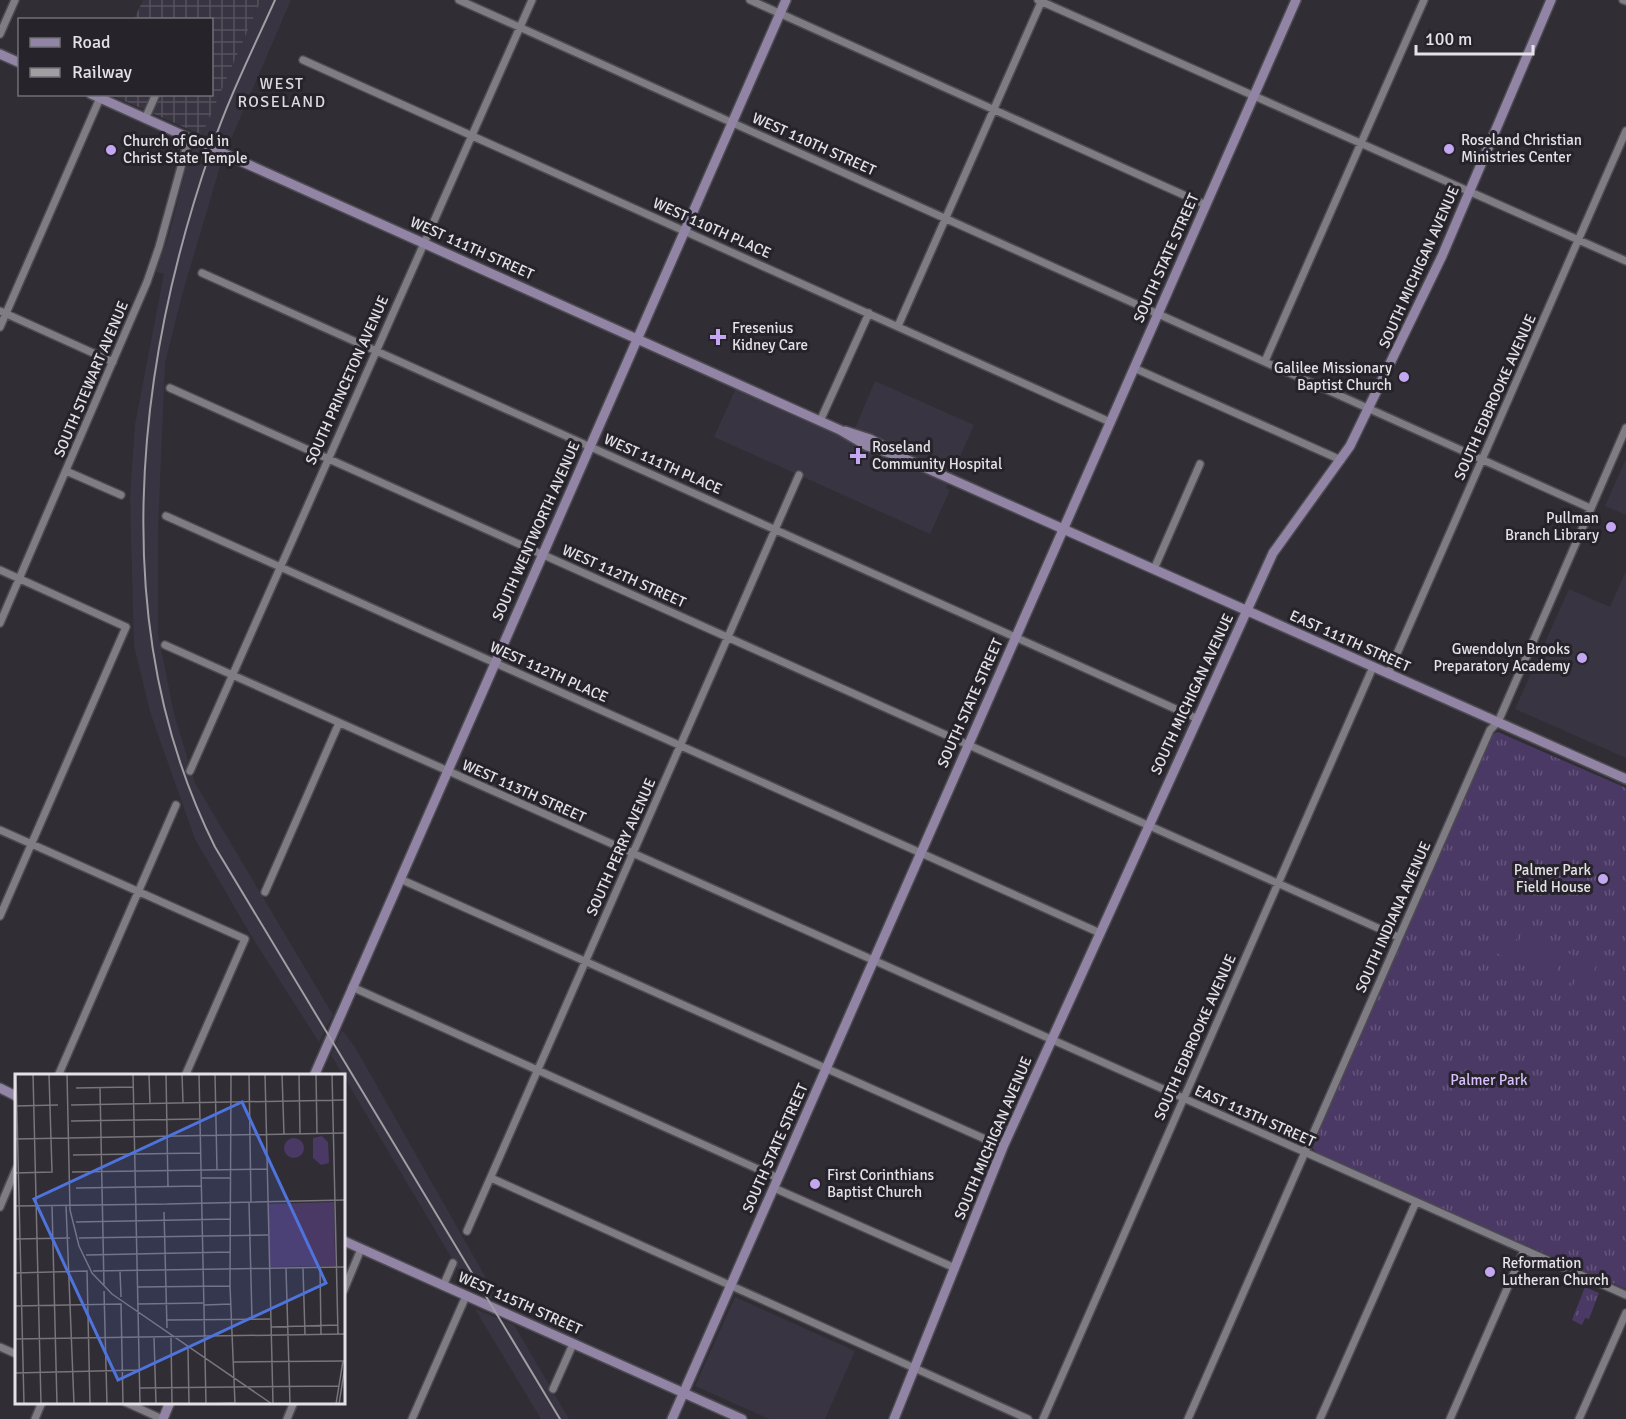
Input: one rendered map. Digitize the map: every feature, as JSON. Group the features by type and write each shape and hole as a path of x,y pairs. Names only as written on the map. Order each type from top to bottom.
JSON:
{"main road":[{"name":"SOUTH WENTWORTH AVENUE","path":"315,1074 786,0"},
{"name":"SOUTH STATE STREET","path":"672,1419 1296,0"},
{"name":"SOUTH MICHIGAN AVENUE","path":"894,1419 1003,1147 1273,553 1341,460 1369,408 1415,316 1551,0"},
{"path":"0,54 18,62"},
{"name":"WEST 111TH STREET","path":"95,97 840,430 867,446 899,456 1063,529"},
{"name":"EAST 111TH STREET","path":"1063,529 1626,779"},
{"path":"0,1088 15,1096"},
{"name":"WEST 115TH STREET","path":"345,1241 742,1419"},
{"path":"163,1419 169,1404"}],"street":[{"path":"0,34 15,0"},
{"name":"WEST 110TH STREET","path":"459,0 1590,508"},
{"name":"SOUTH PRINCETON AVENUE","path":"190,771 532,0"},
{"path":"750,0 1206,204"},
{"path":"898,326 1041,0 1626,261"},
{"path":"1265,361 1424,0"},
{"name":"WEST 110TH PLACE","path":"303,60 1110,422"},
{"path":"145,119 155,96"},
{"path":"0,327 3,313 95,97"},
{"name":"SOUTH EDBROOKE AVENUE","path":"1388,674 1626,131"},
{"name":"SOUTH STEWART AVENUE","path":"0,623 153,265 189,138"},
{"name":"WEST 111TH PLACE","path":"202,273 1198,719"},
{"path":"3,313 113,362"},
{"path":"820,421 869,313"},
{"path":"1134,368 1341,460"},
{"name":"WEST 112TH STREET","path":"170,388 1398,937"},
{"name":"SOUTH INDIANA AVENUE","path":"1188,1419 1398,937 1490,730 1497,722 1626,428"},
{"path":"1154,570 1200,464"},
{"path":"66,471 121,495"},
{"name":"SOUTH PERRY AVENUE","path":"467,1231 799,474"},
{"name":"WEST 112TH PLACE","path":"166,516 1100,933"},
{"path":"0,570 126,627 0,916"},
{"name":"WEST 113TH STREET","path":"165,645 873,961"},
{"name":"SOUTH EDBROOKE AVENUE","path":"1043,1419 1373,667"},
{"path":"266,892 339,723"},
{"path":"59,1074 176,806"},
{"path":"0,830 245,939 186,1074"},
{"path":"400,879 1003,1147"},
{"name":"EAST 113TH STREET","path":"873,961 1626,1295"},
{"path":"352,987 778,1178"},
{"path":"0,1207 15,1171"},
{"path":"490,1178 1028,1419"},
{"path":"774,1188 955,1268"},
{"path":"1320,1419 1416,1202"},
{"path":"345,1288 361,1249"},
{"path":"1450,1419 1524,1251"},
{"path":"443,1286 453,1263"},
{"path":"412,1419 466,1296"},
{"path":"1579,1419 1626,1313"},
{"path":"553,1389 573,1344"},
{"path":"0,1347 15,1354"},
{"path":"35,1419 41,1404"},
{"path":"129,1404 163,1419"},
{"path":"287,1419 293,1404"}],"shaded area":[{"path":"143,0 261,0 202,135 113,96 213,96 213,18 134,18"},
{"path":"261,0 291,0 228,146 202,135"},
{"path":"195,148 222,160 182,295 165,363 158,529 158,633 174,714 195,783 333,1015 319,1042 250,934 195,839 151,715 134,646 130,497 135,424 164,274 156,272 170,231 190,153"},
{"name":"Roseland Community Hospital","path":"875,381 974,425 946,488 950,490 930,534 714,437 736,388 850,440"},
{"path":"1626,459 1626,515 1605,506"},
{"name":"Gwendolyn Brooks Preparatory Academy","path":"1626,571 1626,758 1515,709 1569,589 1610,607"},
{"path":"342,1030 355,1047 500,1303 470,1289 345,1079 345,1074 342,1074 331,1055"},
{"path":"735,1297 855,1351 825,1419 769,1419 695,1386"},
{"path":"475,1309 514,1325 569,1419 541,1419"}],"green space":[{"name":"Palmer Park","path":"1498,732 1626,788 1626,1289 1320,1155 1313,1149 1312,1142 1493,734"},
{"path":"1507,927 1519,933 1508,958 1496,953"},
{"path":"1522,934 1534,939 1523,964 1511,959"},
{"path":"1537,940 1550,945 1538,971 1526,966"},
{"path":"1553,947 1565,952 1553,978 1541,973"},
{"path":"1568,953 1580,959 1569,984 1557,979"},
{"path":"1584,960 1596,966 1585,991 1573,986"},
{"path":"1585,1287 1599,1293 1589,1319 1585,1318 1582,1325 1572,1320"}],"railway":[{"path":"275,0 233,93 211,150 185,235 164,322 150,411 144,500 146,590 158,678 181,764 215,847 560,1419"}],"place":[{"name":"Roseland Christian Ministries Center","path":"1449,149"},
{"name":"Church of God in Christ State Temple","path":"111,150"},
{"name":"Fresenius Kidney Care","path":"718,337"},
{"name":"Galilee Missionary Baptist Church","path":"1404,377"},
{"name":"Roseland Community Hospital","path":"858,456"},
{"name":"Pullman Branch Library","path":"1611,527"},
{"name":"Gwendolyn Brooks Preparatory Academy","path":"1582,658"},
{"name":"Palmer Park Field House","path":"1603,879"},
{"name":"First Corinthians Baptist Church","path":"815,1184"},
{"name":"Reformation Lutheran Church","path":"1490,1272"}],"district":[{"name":"WEST ROSELAND","path":"282,93"}]}
